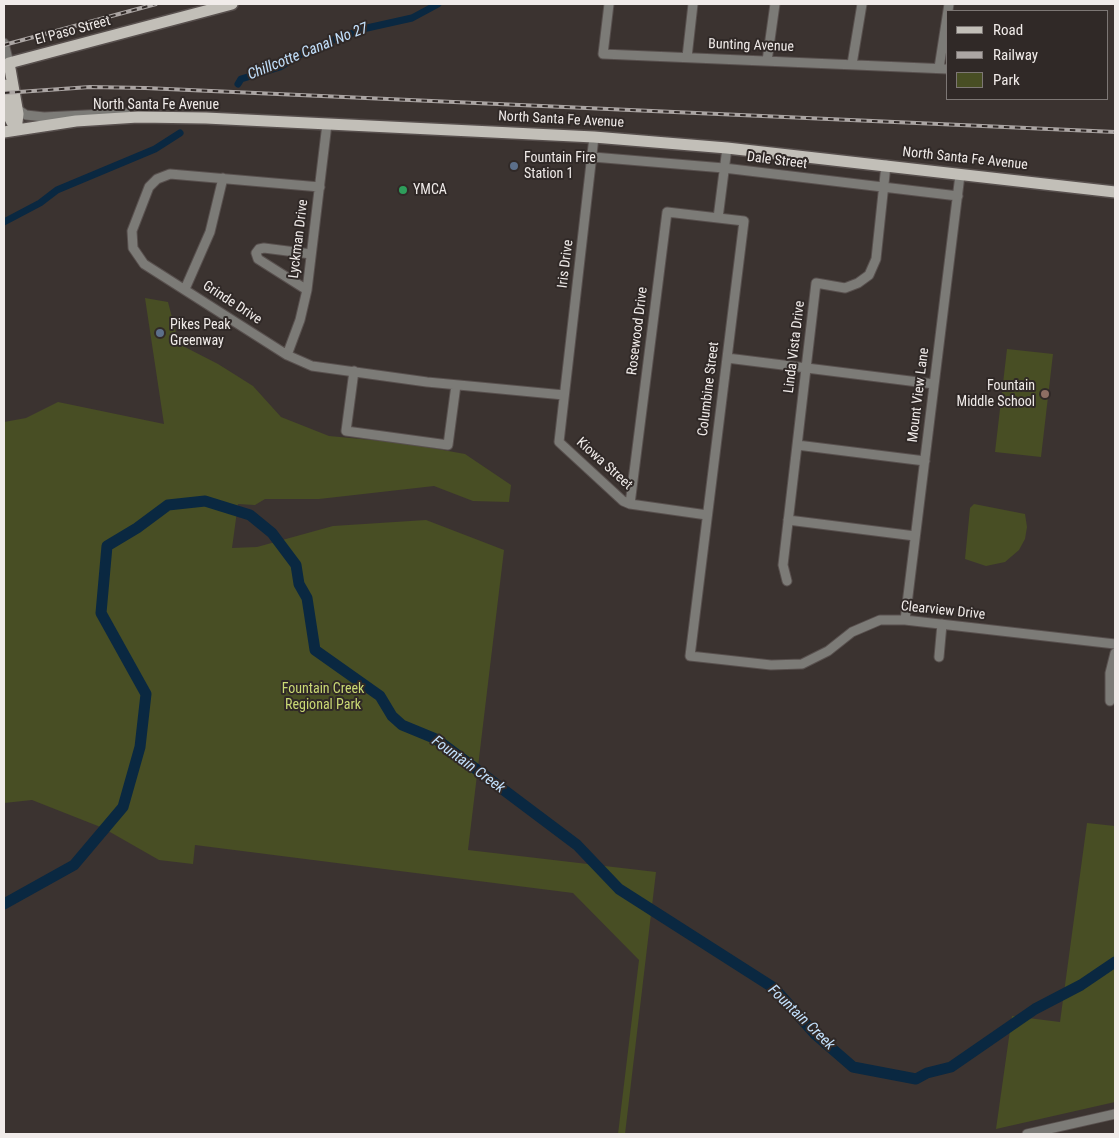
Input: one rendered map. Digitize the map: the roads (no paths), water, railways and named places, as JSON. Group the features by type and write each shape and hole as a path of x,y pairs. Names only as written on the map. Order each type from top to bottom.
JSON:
{"main road":[{"name":"El Paso Street","path":"9,63 232,4"},
{"path":"9,63 17,109 16,130"},
{"path":"4,85 8,115 16,130"},
{"name":"North Santa Fe Avenue","path":"4,132 76,121 138,117 594,137 727,148 1115,192"}],"street":[{"name":"Bunting Avenue","path":"609,4 603,54 943,68"},
{"path":"687,57 693,4"},
{"path":"767,60 775,4"},
{"path":"852,64 862,4"},
{"path":"943,68 946,36"},
{"path":"4,43 9,63"},
{"path":"17,109 26,115 44,117 126,113 138,117"},
{"name":"Lyckman Drive","path":"287,355 300,320 307,290 326,124"},
{"name":"Iris Drive","path":"564,395 594,137"},
{"path":"718,218 727,148"},
{"name":"Dale Street","path":"593,157 724,168 958,196"},
{"name":"Linda Vista Drive","path":"787,581 783,565 816,284 845,288 858,283 869,275 876,259 886,165"},
{"name":"Grinde Drive","path":"320,186 176,174 157,178 149,187 134,225 132,243 139,259 287,355 312,366 456,385 564,395"},
{"name":"Mount View Lane","path":"905,620 960,174"},
{"path":"184,289 210,232 223,178"},
{"name":"Rosewood Drive","path":"630,504 666,212 718,218"},
{"name":"Columbine Street","path":"690,656 744,221 718,218"},
{"path":"307,290 258,260 256,253 259,249 264,248 312,254"},
{"path":"727,358 934,384"},
{"path":"354,372 346,431 448,445 456,385"},
{"name":"Kiowa Street","path":"564,395 559,442 622,501 630,504 708,515"},
{"path":"797,445 925,461"},
{"path":"788,520 915,536"},
{"name":"Clearview Drive","path":"690,656 771,666 802,664 828,651 852,632 880,620 905,620 1115,644"},
{"path":"939,657 942,624"},
{"path":"1110,701 1110,673 1115,653"},
{"path":"1027,1134 1115,1114"}],"waterway":[{"name":"Chillcotte Canal No 27","path":"238,84 241,79 280,67 311,48 367,28 412,18 438,4"},
{"name":"Chillcotte Canal No 27","path":"4,222 40,203 57,190 155,149 180,133"},
{"name":"Fountain Creek","path":"4,904 74,865 123,807 140,747 146,694 101,613 107,546 137,528 168,505 205,501 250,515 272,533 296,565 299,584 307,598 315,650 380,696 392,716 402,725 436,739 577,845 619,889 774,988 815,1034 853,1067 916,1079 927,1073 951,1067 1035,1009 1081,985 1115,962"}],"railway":[{"path":"4,45 156,4"},
{"path":"4,93 90,87 145,88 1115,132"}],"place":[{"name":"Fountain Fire Station 1","path":"514,166"},
{"name":"YMCA","path":"403,190"},
{"name":"Pikes Peak Greenway","path":"160,333"},
{"name":"Fountain Middle School","path":"1045,394"}],"park label":[{"name":"Fountain Creek Regional Park","path":"323,698"}]}
